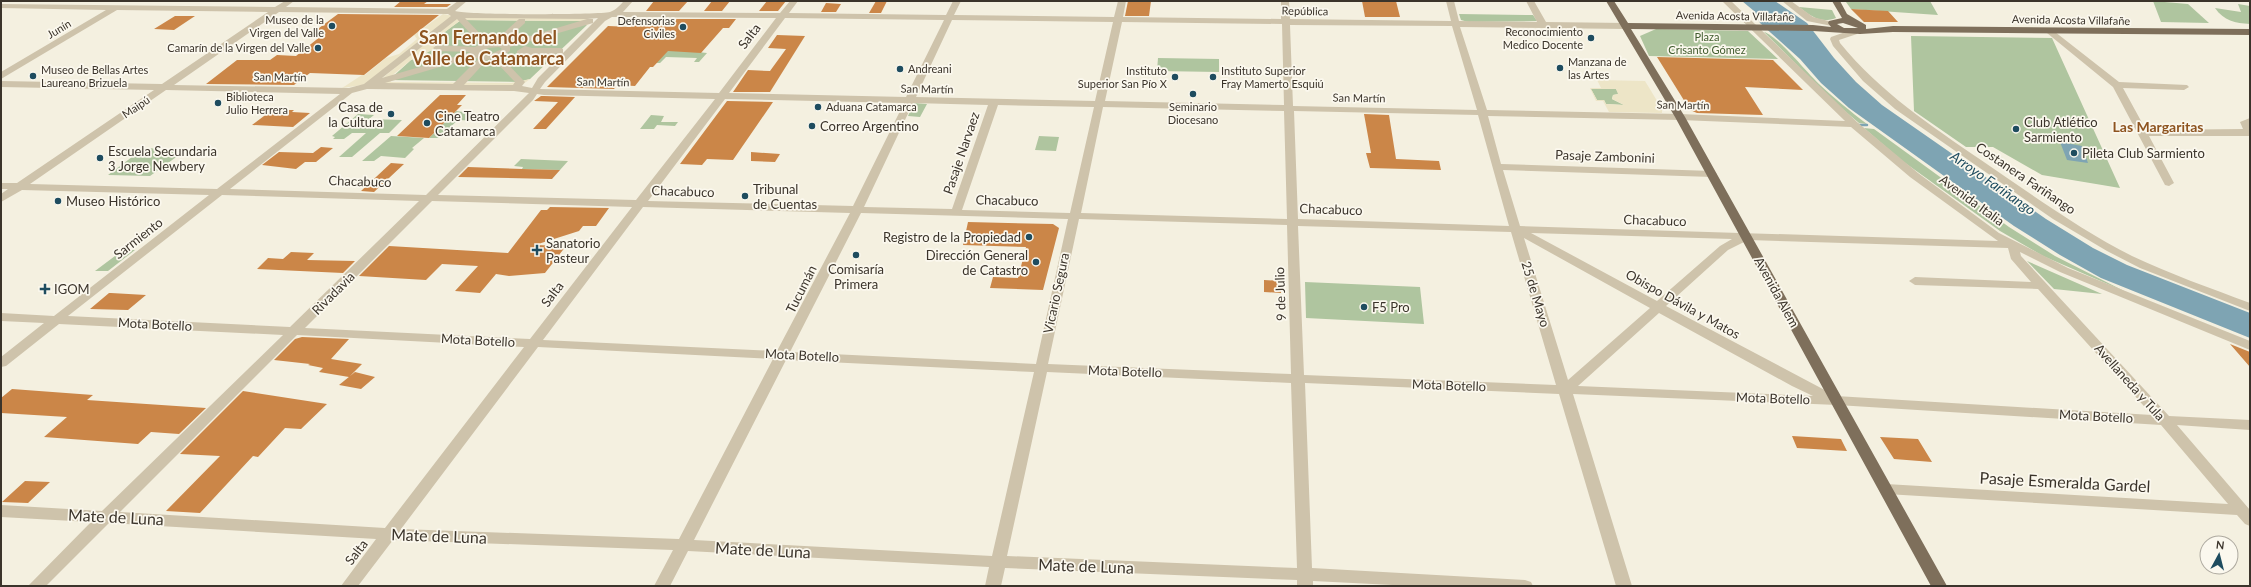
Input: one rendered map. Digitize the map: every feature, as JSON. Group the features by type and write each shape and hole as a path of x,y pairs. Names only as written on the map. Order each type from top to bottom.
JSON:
{"main road":[{"name":"Avenida Alem","path":"1610,1 1680,117 1940,586"},
{"path":"1830,1 1839,17 1833,22 1835,28 1853,28"},
{"path":"1836,1 1853,28"},
{"path":"1620,16 1638,22 1658,26"},
{"name":"Avenida Acosta Villafañe","path":"1812,28 1833,22 1853,28"},
{"name":"Avenida Acosta Villafañe","path":"1626,26 2250,32"},
{"name":"Avenida Acosta Villafañe","path":"1632,36 1658,26"}],"street":[{"name":"Junín","path":"1,76 128,1"},
{"name":"Maipú","path":"1,199 290,1"},
{"path":"368,86 456,15 463,1"},
{"name":"Rivadavia","path":"36,586 430,197 535,91 541,80 609,15 619,10 628,1"},
{"name":"Salta","path":"349,586 794,1"},
{"name":"Tucumán","path":"662,586 784,354 857,210 957,1"},
{"name":"Vicario Segura","path":"993,586 1122,1"},
{"name":"9 de Julio","path":"1285,1 1287,22 1288,108 1305,580"},
{"name":"25 de Mayo","path":"1450,1 1482,106 1482,113 1497,167 1624,586"},
{"path":"1530,1 1543,25"},
{"name":"Avenida Italia","path":"1726,1 1757,27 1854,124 1892,157 1957,207 2013,245 2064,270 2250,346"},
{"path":"1786,1 1810,19 1833,22"},
{"name":"República","path":"1,6 115,9 277,10 588,19 609,15 783,16 1626,26"},
{"path":"456,15 486,45 520,51 520,53 523,54 531,51 560,51"},
{"path":"503,47 588,19 594,20 594,22 531,83 516,87"},
{"path":"437,48 475,52 485,57 495,56 522,20"},
{"name":"Costanera Fariñango","path":"1853,28 1834,39 1836,44 1871,84 1911,117 2064,221 2112,249 2143,264 2250,307"},
{"path":"2050,30 2117,85 2168,183"},
{"path":"380,82 475,52 486,45"},
{"path":"495,56 520,82 516,87"},
{"path":"456,87 485,57"},
{"name":"San Martín","path":"1,84 349,91 368,86 516,87 535,91 1680,117 1854,124"},
{"path":"2117,85 2184,87"},
{"name":"Sarmiento","path":"1,363 220,190 349,91"},
{"name":"Pasaje Narvaez","path":"956,212 994,102"},
{"path":"2142,133 2250,133 2245,122 2250,121"},
{"name":"Pasaje Zambonini","path":"1497,167 1712,174"},
{"name":"Chacabuco","path":"1,186 220,190 640,204 1074,215 2013,245"},
{"name":"Obispo Dávila y Matos","path":"1516,230 1797,384 1837,401"},
{"path":"1565,390 1724,248 1746,237"},
{"name":"Avellaneda y Tula","path":"2013,245 2015,257 2165,420 2246,515"},
{"path":"1915,281 2043,286"},
{"name":"Mota Botello","path":"1,317 784,354 1040,368 1837,401 2250,425"},
{"name":"Pasaje Esmeralda Gardel","path":"1886,489 2246,515"},
{"name":"Mate de Luna","path":"1,511 108,516 389,534 683,545 1305,580 1517,586"}],"green space":[{"path":"1930,1 1938,15 1851,9 1846,2"},
{"path":"2153,1 2188,4 2209,23 2161,22"},
{"path":"2238,4 2250,6 2250,24 2239,23 2226,19 2215,8 2241,12"},
{"path":"1799,7 1832,10 1836,18 1830,20 1820,20"},
{"path":"1459,14 1533,15 1537,21 1468,22 1461,20"},
{"path":"461,20 581,21 587,25 530,79 520,82 389,80 411,60 426,54 440,35"},
{"name":"Plaza Crisanto Gómez","path":"1656,29 1748,31 1778,59 1649,56 1640,36"},
{"path":"1764,32 1777,40 1819,84 1867,124 1859,123 1833,101"},
{"name":"Club Atlético Sarmiento","path":"1911,36 2052,38 2120,188 2042,175 1993,147 1966,147 1914,111"},
{"path":"616,43 707,53 699,62 694,62 697,58 666,57 660,63 656,63"},
{"path":"1158,58 1219,59 1219,72 1157,71"},
{"path":"1591,89 1616,89 1619,94 1613,95 1612,99 1624,105 1606,104 1604,100 1597,100"},
{"path":"914,103 927,104 920,117 908,116"},
{"path":"456,111 485,115 479,121 458,120 438,138 429,138"},
{"path":"358,114 374,115 369,119 402,120 389,133 380,133 352,157 339,157 366,133 352,133 344,139 333,139 335,137 332,136"},
{"path":"651,115 664,116 661,122 678,122 675,126 657,125 654,129 640,129"},
{"path":"1864,128 1874,129 2009,227 2055,256 2126,292 2043,256 2000,231 1901,160"},
{"path":"391,136 424,138 412,148 414,149 405,158 381,156 374,161 362,161"},
{"path":"1039,136 1059,137 1056,151 1035,150"},
{"path":"144,148 186,150 150,176 108,175"},
{"path":"521,159 568,161 560,170 522,169 523,167 514,166"},
{"path":"123,250 135,250 108,271 95,271"},
{"path":"2027,261 2102,294 2054,289"},
{"name":"F5 Pro","path":"1305,282 1420,287 1424,324 1306,318"}],"shaded area":[{"path":"443,14 459,17 584,18 588,19 590,23 587,25 581,21 461,20 441,35 443,41 437,48 411,60 389,78 391,82 511,83 530,79 522,85 388,85 379,81 396,67 363,85 342,88 362,75 365,75 386,58 399,54 417,39 414,35"},
{"path":"1597,80 1645,81 1662,109 1662,113 1609,112 1603,101 1596,101 1590,88 1601,88","holes":["1591,89 1616,89 1618,94 1613,95 1612,99 1624,105 1606,104 1604,100 1597,100"]}],"water":[{"name":"Arroyo Fariñango","path":"1742,1 1775,1 1807,23 1834,58 1856,82 1882,105 2046,219 2093,248 2127,265 2250,313 2250,338 2101,278 2060,255 2014,226 1849,108 1821,83 1800,59 1760,23 1754,11"},
{"name":"Pileta Club Sarmiento","path":"2060,142 2082,146 2088,163 2067,160"}],"building":[{"path":"401,1 428,1 424,4 451,4 447,7 394,7"},
{"path":"654,1 688,1 679,11 646,11"},
{"path":"712,1 730,1 722,11 704,11"},
{"path":"767,1 786,1 778,11 759,11"},
{"path":"876,1 887,1 881,13 869,13"},
{"path":"1128,1 1151,1 1149,16 1125,16"},
{"path":"1362,1 1396,1 1400,17 1365,17"},
{"path":"826,3 841,4 836,12 821,12"},
{"path":"1851,9 1888,11 1898,22 1864,22"},
{"path":"338,14 439,15 364,75 310,73 294,85 206,84 237,60 270,60 277,55 296,56 321,36 317,36 320,34 311,34"},
{"path":"175,16 195,16 174,30 154,29"},
{"path":"639,19 736,19 729,28 723,28 701,53 668,51 653,67 650,67 635,86 617,85 614,89 547,87 608,26 631,27"},
{"path":"777,35 805,36 770,92 733,92 748,70 770,71 786,49 768,48"},
{"path":"1657,57 1773,60 1803,90 1745,87 1763,115 1697,113 1690,110"},
{"name":"Cine Teatro Catamarca","path":"440,95 466,95 457,105 462,105 429,138 397,136"},
{"path":"541,96 575,97 546,129 533,129 558,102 534,101"},
{"path":"727,101 773,102 733,160 707,159 702,165 680,164"},
{"path":"272,110 294,110 292,112 310,113 293,127 252,125"},
{"path":"1364,114 1389,115 1396,159 1439,161 1441,170 1370,168 1366,153 1371,153"},
{"path":"321,147 333,148 316,162 305,162 296,169 262,165 279,152 313,153"},
{"path":"751,152 780,154 775,162 751,161"},
{"path":"391,163 404,164 374,192 361,191"},
{"path":"468,167 560,170 552,179 458,177"},
{"path":"550,207 609,208 596,226 583,226 579,231 535,245 566,246 545,273 509,276 496,274 480,293 455,291 478,266 442,264 426,280 359,276 389,246 508,253 541,210 547,210"},
{"path":"968,222 1053,224 1059,228 1043,290 990,288 993,277 1018,278 1026,247 963,245"},
{"path":"291,252 314,253 307,260 355,261 343,273 257,269 268,258 283,259"},
{"path":"1264,280 1281,281 1281,293 1264,292"},
{"path":"109,293 146,295 128,310 90,309"},
{"path":"302,337 349,339 331,359 362,364 349,377 319,372 323,368 308,365 310,364 274,360 295,339"},
{"path":"2230,344 2250,352 2250,367"},
{"path":"355,372 375,377 361,389 339,385"},
{"path":"12,389 93,395 87,400 206,408 179,434 151,432 138,444 44,437 67,417 1,413 1,398"},
{"path":"243,391 327,404 301,429 285,428 258,457 253,456 200,513 166,511 220,456 180,454"},
{"path":"1792,436 1841,439 1847,451 1797,448"},
{"path":"1880,437 1918,439 1932,462 1894,459"},
{"path":"25,481 50,482 28,503 2,502"}],"waterway":[{"path":"1857,125 1867,125"}],"place":[{"name":"Museo de la Virgen del Valle","path":"332,26"},
{"name":"Defensorias Civiles","path":"683,27"},
{"name":"Reconocimiento Medico Docente","path":"1591,38"},
{"name":"Camarín de la Virgen del Valle","path":"318,48"},
{"name":"Manzana de las Artes","path":"1560,68"},
{"name":"Andreani","path":"900,69"},
{"name":"Museo de Bellas Artes Laureano Brizuela","path":"33,76"},
{"name":"Instituto Superior San Pío X","path":"1175,77"},
{"name":"Instituto Superior Fray Mamerto Esquiú","path":"1213,77"},
{"name":"Seminario Diocesano","path":"1193,94"},
{"name":"Biblioteca Julio Herrera","path":"218,103"},
{"name":"Aduana Catamarca","path":"818,107"},
{"name":"Casa de la Cultura","path":"391,114"},
{"name":"Cine Teatro Catamarca","path":"427,123"},
{"name":"Correo Argentino","path":"812,126"},
{"name":"Club Atlético Sarmiento","path":"2016,129"},
{"name":"Pileta Club Sarmiento","path":"2074,153"},
{"name":"Escuela Secundaria 3 Jorge Newbery","path":"100,158"},
{"name":"Tribunal de Cuentas","path":"745,196"},
{"name":"Museo Histórico","path":"58,201"},
{"name":"Registro de la Propiedad","path":"1029,237"},
{"name":"Sanatorio Pasteur","path":"537,250"},
{"name":"Comisaría Primera","path":"856,255"},
{"name":"Dirección General de Catastro","path":"1036,262"},
{"name":"IGOM","path":"45,289"},
{"name":"F5 Pro","path":"1364,307"}],"district":[{"name":"San Fernando del Valle de Catamarca","path":"488,48"},
{"name":"Las Margaritas","path":"2158,127"}]}
